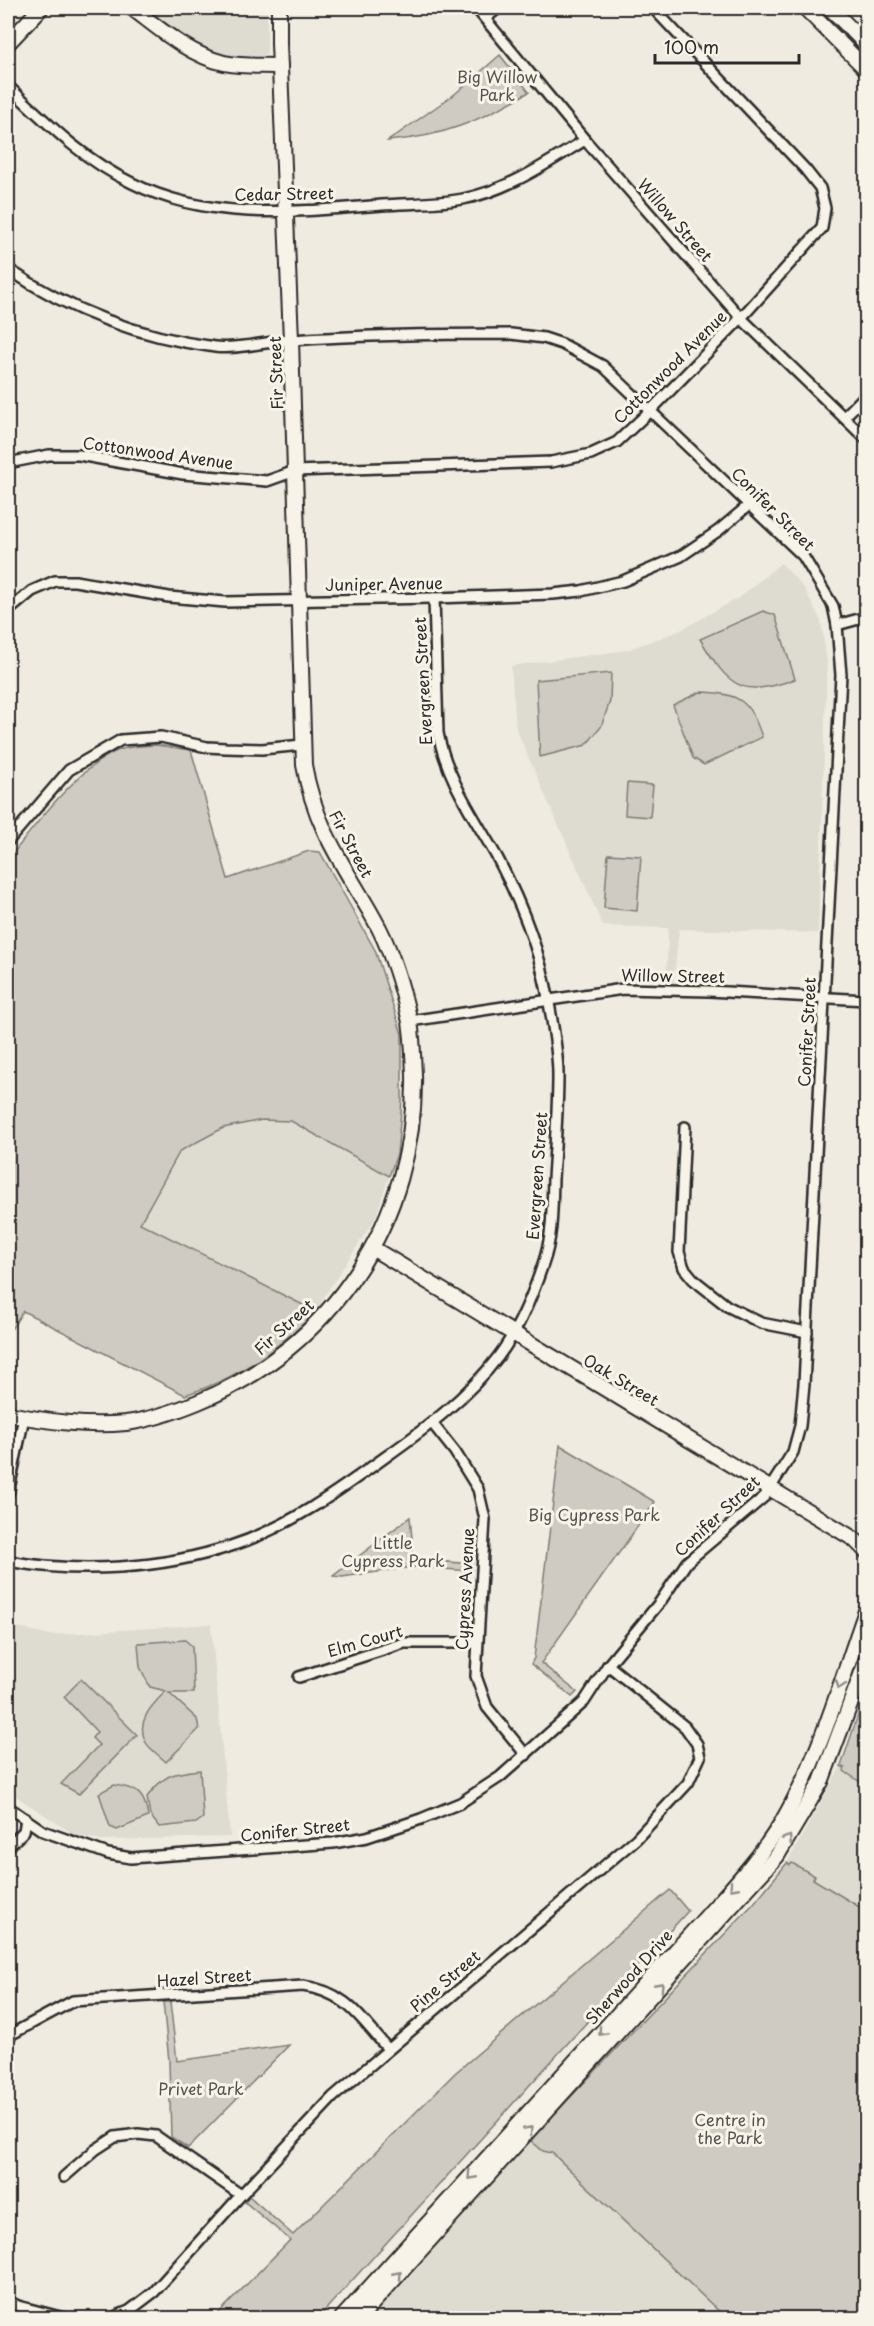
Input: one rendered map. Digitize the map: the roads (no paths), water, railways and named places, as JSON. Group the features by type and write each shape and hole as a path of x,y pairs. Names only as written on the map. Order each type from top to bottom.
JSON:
{"street":[{"path":"8,43 41,8"},
{"path":"132,8 188,48 207,57 226,63 280,66"},
{"name":"Fir Street","path":"8,1414 62,1422 126,1423 177,1410 243,1382 270,1364 315,1326 348,1285 372,1248 393,1202 408,1154 414,1093 410,1021 393,958 379,928 334,853 313,806 304,765 279,8"},
{"name":"Willow Street","path":"476,8 585,140 741,318 867,439"},
{"path":"486,18 498,8"},
{"name":"Cottonwood Avenue","path":"8,464 49,455 79,455 183,474 267,481 296,471 551,462 591,454 617,442 741,318 822,228 825,208 820,188 806,169 653,8"},
{"path":"805,8 867,69"},
{"path":"830,8 867,44"},
{"name":"Cedar Street","path":"8,86 72,147 132,183 165,197 230,210 284,212 463,199 522,180 585,140"},
{"name":"Conifer Street","path":"8,269 55,298 89,315 123,327 217,348 291,340 501,334 544,338 584,354 603,366 651,410 803,556 833,606 837,625 841,699 800,1426 793,1452 765,1496 687,1562 660,1602 608,1665 584,1702 500,1777 460,1803 396,1828 333,1844 131,1858 71,1843 43,1831 8,1807"},
{"path":"845,416 867,395"},
{"name":"Juniper Avenue","path":"8,611 32,591 55,580 75,580 169,597 225,602 553,594 601,587 681,556 718,531 749,505"},
{"name":"Evergreen Street","path":"8,1561 28,1565 97,1569 143,1565 231,1546 270,1530 319,1503 432,1423 487,1371 500,1354 520,1318 544,1262 551,1229 558,1073 548,1000 530,930 500,862 459,794 442,754 438,733 434,598"},
{"path":"837,625 867,617"},
{"path":"8,841 69,770 121,740 161,737 207,747 226,748 302,745"},
{"name":"Willow Street","path":"410,1021 623,989 709,991 867,1000"},
{"path":"685,1127 679,1252 684,1268 694,1280 727,1306 761,1323 807,1332"},
{"name":"Oak Street","path":"372,1248 860,1540 867,1551"},
{"path":"8,1494 24,1417"},
{"name":"Cypress Avenue","path":"432,1423 455,1452 478,1489 484,1519 476,1676 487,1707 526,1755"},
{"name":"Sherwood Drive","path":"342,2319 699,1925 741,1878 765,1846 794,1802 806,1775 867,1611"},
{"name":"Elm Court","path":"299,1677 404,1643 477,1643"},
{"name":"Sherwood Drive","path":"359,2319 777,1856 821,1782 867,1662"},
{"name":"Pine Street","path":"112,2319 129,2311 154,2292 333,2097 636,1839 688,1784 700,1757 693,1736 608,1665"},
{"path":"8,1847 24,1831 26,1819"},
{"name":"Hazel Street","path":"8,2036 73,2001 303,1986 328,1991 339,1998 388,2049"},
{"path":"64,2176 95,2150 115,2137 138,2134 156,2136 241,2195"},
{"path":"8,2301 18,2306 64,2318"}],"park label":[{"name":"Big Willow Park","path":"497,86"},
{"name":"Big Cypress Park","path":"594,1515"},
{"name":"Little Cypress Park","path":"393,1552"},
{"name":"Privet Park","path":"201,2089"},
{"name":"Centre in the Park","path":"730,2129"}]}
